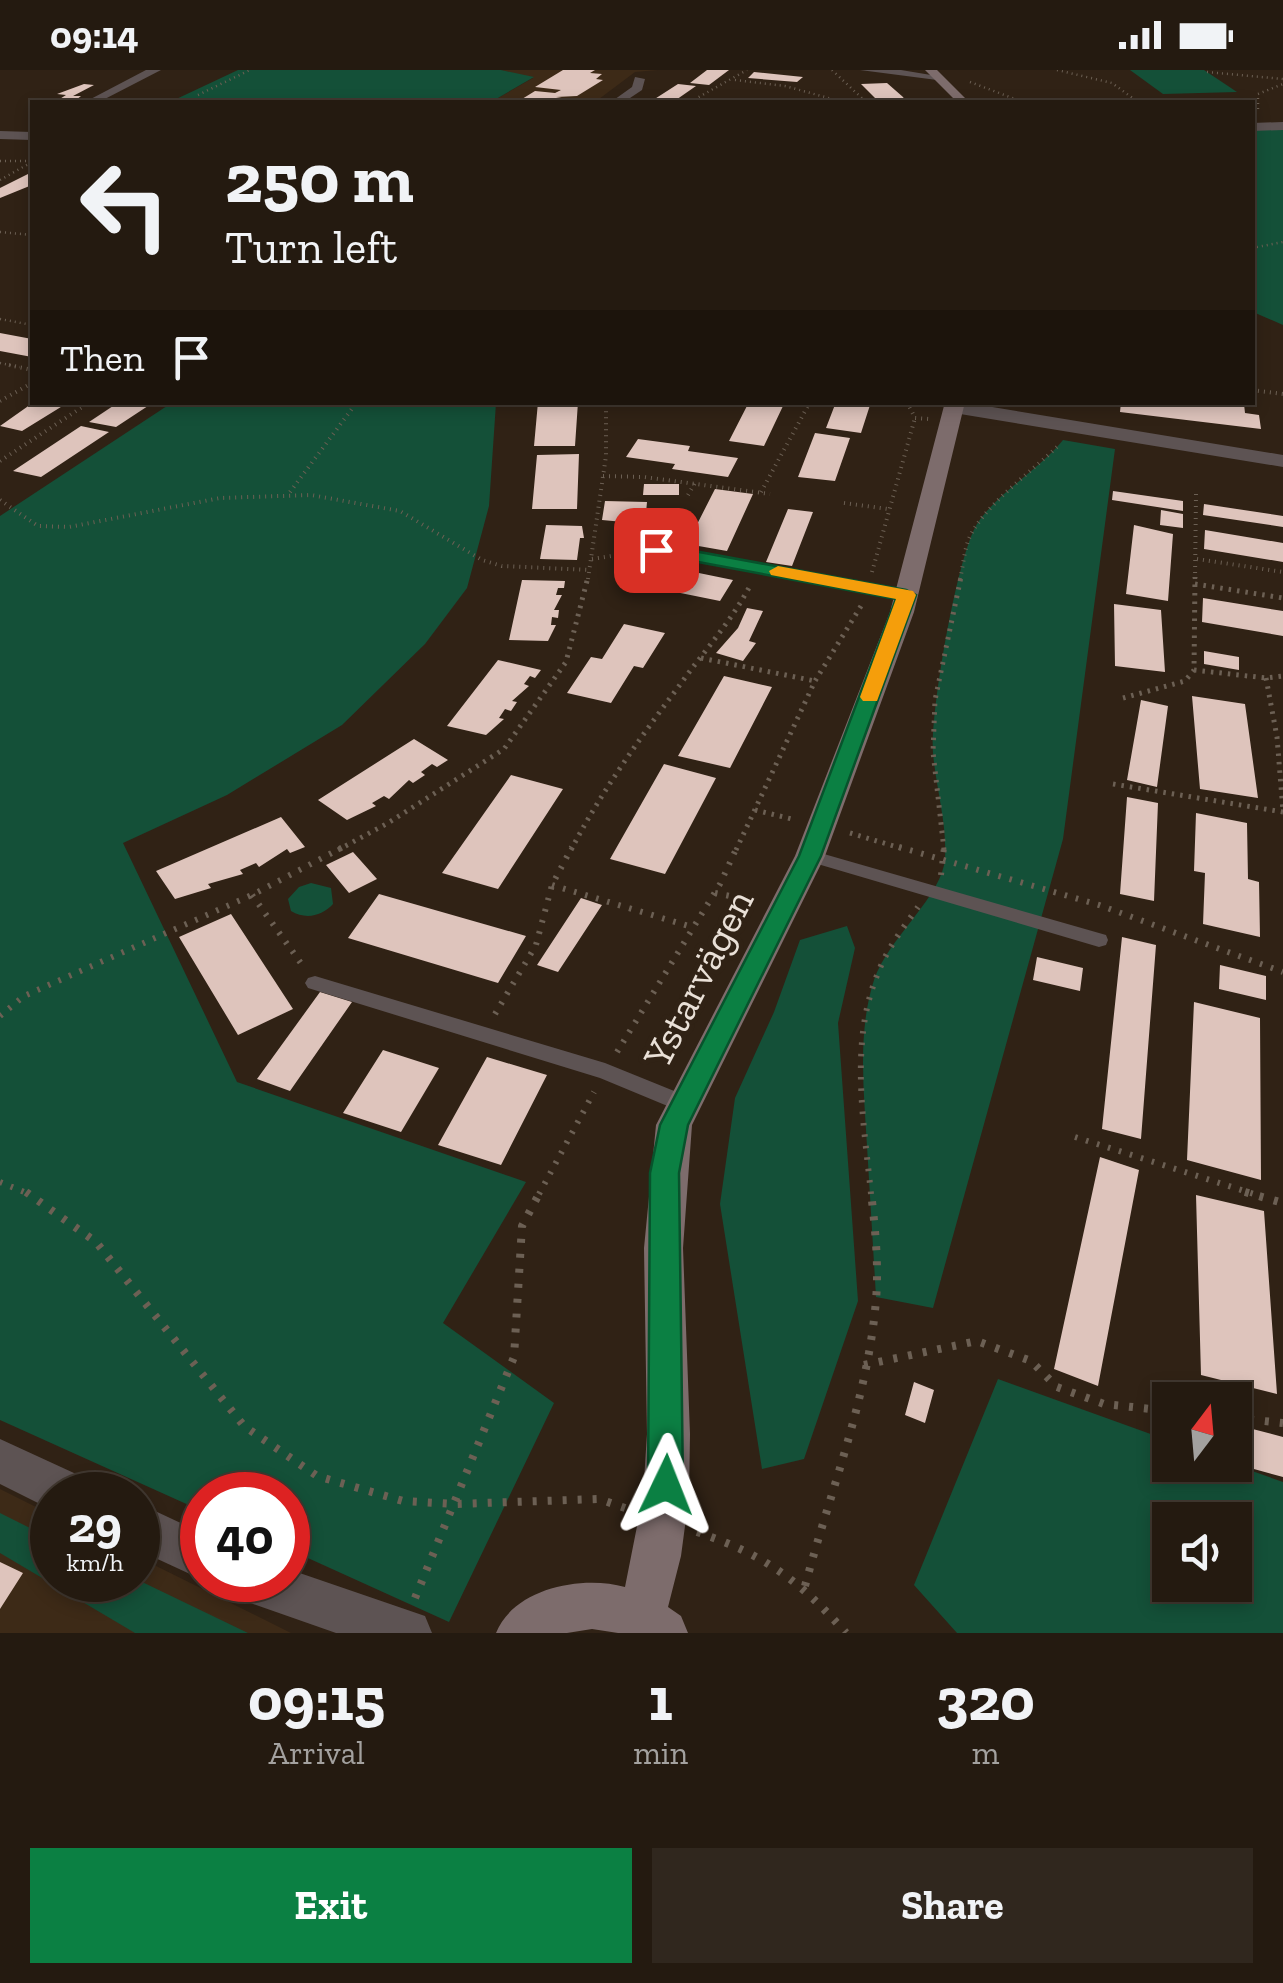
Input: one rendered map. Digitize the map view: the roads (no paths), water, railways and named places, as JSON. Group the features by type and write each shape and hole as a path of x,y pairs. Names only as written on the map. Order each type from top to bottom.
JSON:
{"street":[{"path":"95,100 155,70"},
{"path":"866,70 934,74 961,100"},
{"path":"620,100 638,88 640,80"},
{"path":"1255,127 1283,126"},
{"path":"0,135 30,136"},
{"name":"Ystarvägen","path":"652,1624 668,1449 664,1173 682,1102 816,841 906,595 954,405"},
{"path":"959,405 1072,427 1148,447 1283,461"},
{"path":"0,1461 30,1475"},
{"path":"310,1600 405,1631"},
{"path":"520,1633 548,1612 590,1602 652,1624"}],"lane":[{"path":"656,550 906,595"},
{"path":"816,841 936,892 1098,940"},
{"path":"315,983 605,1071 682,1102"}]}
